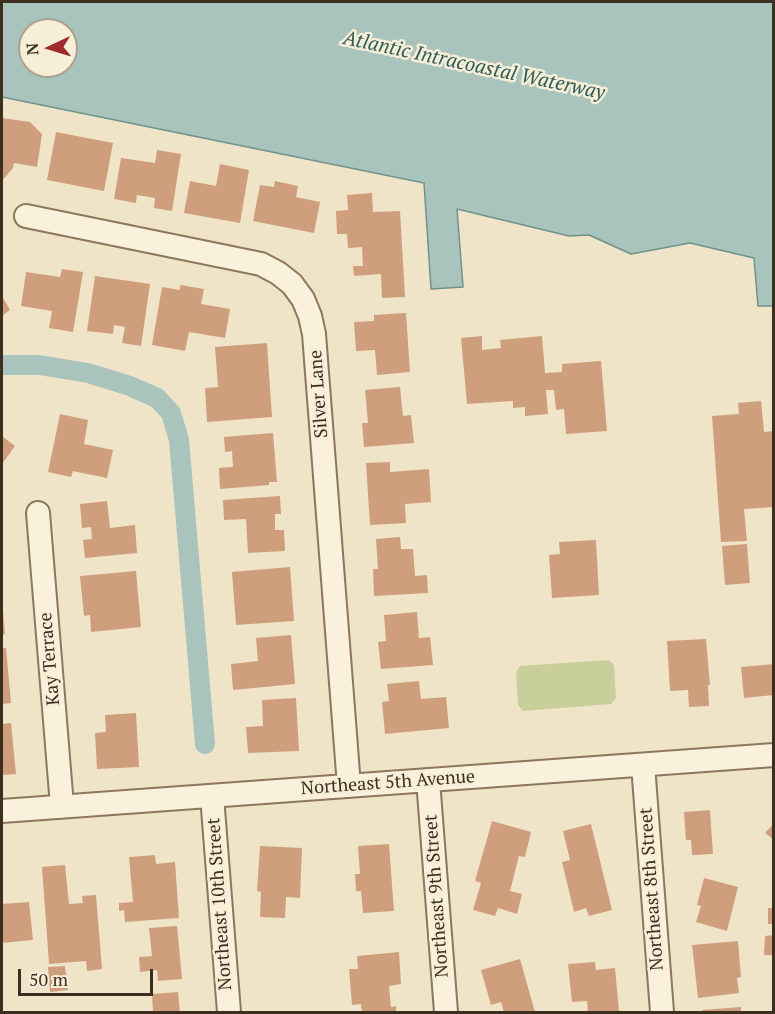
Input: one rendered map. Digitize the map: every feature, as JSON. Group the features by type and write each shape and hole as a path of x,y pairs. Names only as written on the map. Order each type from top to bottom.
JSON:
{"street":[{"name":"Silver Lane","path":"26,216 261,264 278,273 303,299 314,334 349,786"},
{"name":"Kay Terrace","path":"38,513 62,806"},
{"name":"Northeast 5th Avenue","path":"2,811 774,756"},
{"name":"Northeast 8th Street","path":"643,765 662,1012"},
{"name":"Northeast 9th Street","path":"428,780 446,1012"},
{"name":"Northeast 10th Street","path":"212,796 229,1012"}],"green space":[{"path":"609,660 614,665 616,698 611,704 523,711 518,705 516,672 520,666"}],"water":[{"name":"Atlantic Intracoastal Waterway","path":"2,2 773,2 773,306 758,306 754,258 690,243 631,254 589,235 569,236 457,209 463,287 431,289 424,183 2,97"}],"building":[{"path":"2,118 30,122 42,134 37,167 14,163 13,168 2,181"},
{"path":"56,132 113,143 104,191 47,180"},
{"path":"157,150 181,154 172,211 154,208 155,198 137,195 136,203 114,199 121,158 155,163"},
{"path":"220,164 249,170 240,223 184,213 190,181 216,186"},
{"path":"275,181 298,186 296,197 320,202 314,233 253,221 260,185 274,187"},
{"path":"372,193 373,212 400,211 405,297 382,298 381,274 354,276 353,266 363,266 362,247 348,248 347,234 337,234 336,211 348,210 347,195"},
{"path":"62,269 83,272 73,332 49,328 52,311 21,306 26,272 60,277"},
{"path":"95,276 150,284 141,346 122,343 125,327 114,325 113,334 87,331"},
{"path":"180,285 204,289 201,304 230,309 225,338 189,332 185,351 152,345 162,287 180,290"},
{"path":"2,296 10,310 2,316"},
{"path":"406,313 410,372 377,375 375,350 356,351 354,322 374,321 374,315"},
{"path":"482,336 482,350 501,348 500,340 542,336 545,373 562,372 562,364 601,361 607,431 566,434 564,409 556,410 554,390 546,390 548,414 525,416 525,407 513,408 513,401 467,404 461,338"},
{"path":"267,343 272,417 207,422 205,388 218,387 215,347"},
{"path":"400,387 403,416 411,415 414,443 364,447 362,423 368,423 365,390"},
{"path":"761,401 764,432 774,431 774,507 744,509 747,541 721,542 712,416 739,414 738,403"},
{"path":"60,414 88,420 84,444 113,450 107,478 73,471 71,477 48,472"},
{"path":"273,433 277,482 269,482 269,485 220,489 219,468 233,467 232,451 225,452 224,437"},
{"path":"2,436 15,446 2,464"},
{"path":"390,462 390,472 429,469 431,502 405,504 406,523 370,525 366,463"},
{"path":"280,496 281,514 275,514 275,530 284,530 285,551 248,553 246,519 224,520 223,500"},
{"path":"107,501 110,528 135,525 137,553 85,558 83,540 92,539 91,527 82,528 80,504"},
{"path":"400,537 401,549 413,549 415,576 427,575 428,593 374,596 373,569 378,569 376,539"},
{"path":"596,540 599,595 552,598 549,555 560,554 559,542"},
{"path":"747,544 750,583 725,585 722,546"},
{"path":"290,567 294,621 236,625 232,572"},
{"path":"136,571 141,627 91,632 90,615 84,616 80,576"},
{"path":"2,611 5,634 2,635"},
{"path":"417,612 419,638 430,637 433,665 381,669 378,642 386,641 384,615"},
{"path":"291,635 295,684 233,690 231,664 258,661 256,638"},
{"path":"706,639 710,685 708,685 709,706 689,707 688,690 670,691 667,641"},
{"path":"2,648 6,648 11,703 2,704"},
{"path":"774,664 774,695 744,698 741,667"},
{"path":"419,681 421,699 446,697 449,728 385,734 382,702 389,701 387,684"},
{"path":"296,698 299,751 248,753 246,727 263,726 262,700"},
{"path":"136,713 139,767 97,769 95,733 106,732 105,715"},
{"path":"11,723 16,774 2,775 2,724"},
{"path":"710,810 713,854 692,855 691,840 686,840 684,812"},
{"path":"492,821 531,832 525,857 519,856 510,891 522,894 517,914 498,908 495,916 473,910 481,883 475,881"},
{"path":"774,823 774,840 765,833"},
{"path":"591,824 612,910 589,916 586,908 574,912 562,862 570,860 563,831"},
{"path":"389,844 394,911 363,913 361,891 356,891 355,874 360,874 358,846"},
{"path":"260,846 302,848 300,898 286,897 285,918 260,917 261,892 257,891"},
{"path":"155,855 156,864 175,862 179,918 125,922 124,910 119,911 119,903 133,902 129,857"},
{"path":"65,865 69,904 83,903 82,896 96,895 102,969 87,971 86,961 49,964 42,867"},
{"path":"704,878 738,887 727,931 696,922 701,906 697,905"},
{"path":"29,902 33,940 2,943 2,904"},
{"path":"768,908 774,908 774,924 768,924"},
{"path":"177,926 182,979 158,981 157,970 140,972 139,957 152,956 149,928"},
{"path":"774,935 774,955 764,955 765,936"},
{"path":"738,941 741,977 737,978 739,993 698,998 692,945"},
{"path":"399,952 401,984 389,986 391,1007 396,1006 396,1012 362,1012 361,1004 352,1005 349,969 358,969 357,956"},
{"path":"520,959 535,1012 504,1012 501,1002 491,1005 481,970"},
{"path":"595,962 596,970 615,968 619,1012 588,1012 587,1001 572,1002 568,964"},
{"path":"65,966 68,990 50,992 48,967"},
{"path":"178,992 180,1012 153,1012 152,994"},
{"path":"741,1007 741,1012 702,1012 702,1010"}],"waterway":[{"path":"2,365 39,365 88,373 130,386 157,398 171,413 179,440 205,744"}]}
